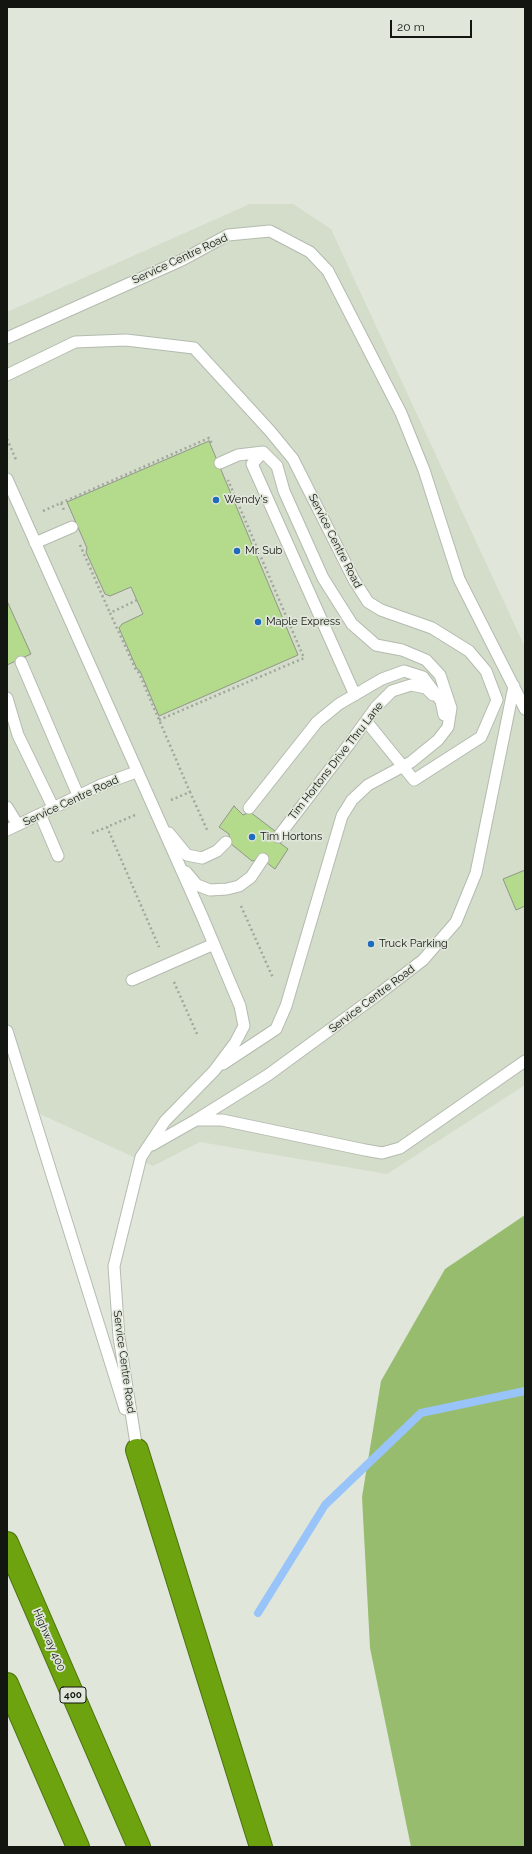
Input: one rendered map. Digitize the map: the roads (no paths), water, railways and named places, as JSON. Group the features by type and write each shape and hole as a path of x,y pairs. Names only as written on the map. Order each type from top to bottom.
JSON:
{"highway":[{"path":"137,1450 261,1847"},
{"name":"Highway 400","path":"7,1544 139,1847"},
{"path":"7,1684 78,1847"}],"lane":[{"name":"Service Centre Road","path":"7,338 182,260 228,235 270,231 310,252 328,271 401,413 424,470 459,579 525,709"},
{"name":"Service Centre Road","path":"7,375 75,342 126,340 194,348 270,431 293,459 354,580 368,602 381,610 432,628 470,651 486,671 497,700 482,737 414,780 366,721"},
{"path":"214,1071 276,1030 286,1006 342,816 352,800 368,785 411,762 438,740 448,727 451,708 440,675 426,660 402,650 376,645 352,624 323,578 284,491 277,466 263,452"},
{"path":"220,462 238,455 263,452"},
{"path":"263,452 252,464 355,695"},
{"name":"Service Centre Road","path":"7,479 136,772 214,944 240,1006 244,1026 235,1044 214,1071 165,1121 141,1157 114,1266 119,1337 137,1450"},
{"path":"35,543 72,527"},
{"path":"21,662 78,795"},
{"name":"Tim Hortons Drive Thru Lane","path":"249,808 317,722 339,704 382,679 404,671 423,677 441,702 448,727"},
{"name":"Tim Hortons Drive Thru Lane","path":"278,837 376,707 392,691 411,685 426,688 441,702"},
{"name":"Service Centre Road","path":"141,1157 155,1142 196,1120 268,1075 380,993 423,960 456,922 476,873 514,686"},
{"path":"7,698 18,735 53,808"},
{"path":"7,720 18,735"},
{"name":"Service Centre Road","path":"7,830 78,795 136,772"},
{"path":"7,807 18,825"},
{"path":"40,814 58,856"},
{"path":"158,818 187,856 202,858 216,851 226,842"},
{"path":"177,861 196,885 210,890 227,889 240,886 251,877 263,859"},
{"path":"132,980 214,944"},
{"path":"7,1031 137,1450"},
{"name":"Service Centre Road","path":"196,1120 222,1120 382,1153 400,1148 525,1061"}],"waterway":[{"path":"258,1613 325,1505 421,1413 525,1391"}],"place":[{"name":"Wendy's","path":"216,500"},
{"name":"Mr. Sub","path":"237,551"},
{"name":"Maple Express","path":"258,622"},
{"name":"Tim Hortons","path":"252,837"},
{"name":"Truck Parking","path":"371,944"}]}
